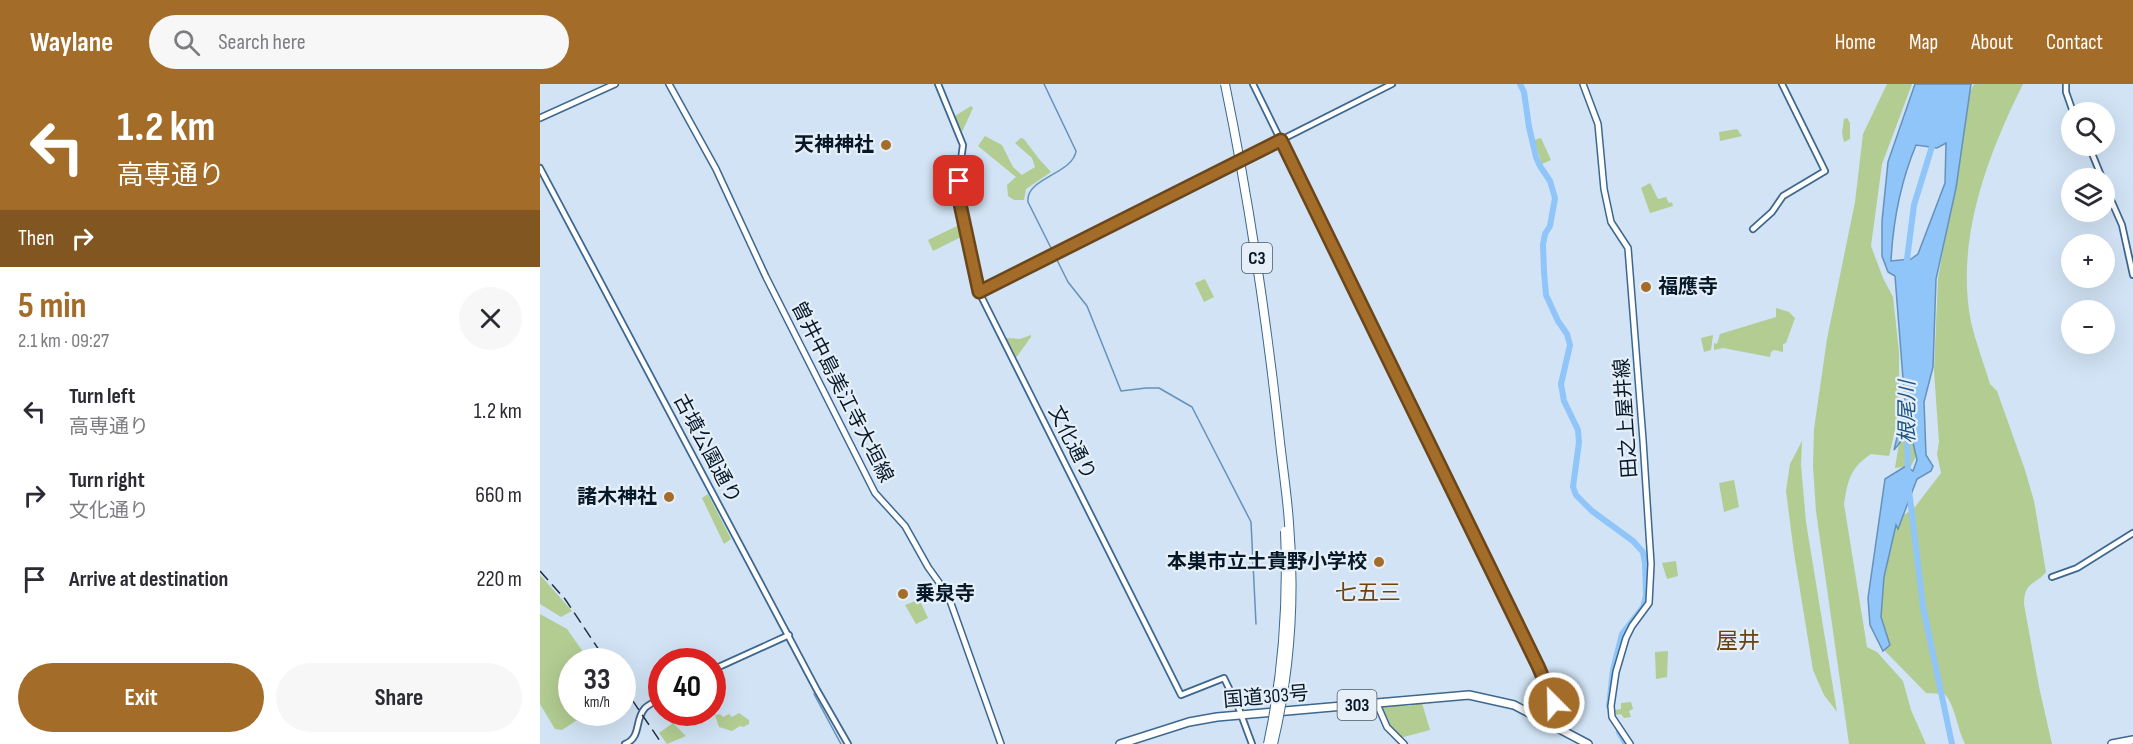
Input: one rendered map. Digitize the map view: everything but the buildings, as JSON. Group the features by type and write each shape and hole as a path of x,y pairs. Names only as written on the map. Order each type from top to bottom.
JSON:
{"highway":[{"name":"C3","path":"1225,84 1256,248 1289,523 1291,599 1287,664 1273,744"},
{"name":"C3","path":"1268,744 1278,689 1284,626 1285,547 1279,434"},
{"name":"国道303号","path":"1120,744 1189,722 1241,715 1470,695 1514,705 1588,744"},
{"path":"2112,744 2133,741"},
{"path":"2123,744 2133,741"}],"main road":[{"path":"540,118 615,84"},
{"name":"曽井中島美江寺大垣線","path":"669,84 720,177 766,277 876,493 905,525 928,567 948,595 1001,744"},
{"name":"田之上屋井線","path":"1583,84 1598,124 1604,189 1611,222 1628,248 1644,456 1651,564 1649,603 1626,638 1616,672 1611,706 1612,717 1630,744"},
{"path":"1377,704 1387,727 1404,744"}],"street":[{"name":"文化通り","path":"938,84 963,145 957,190 979,292 1181,695 1224,678 1252,744"},
{"path":"1253,84 1553,695 1554,703 1544,720"},
{"path":"979,292 1281,140 1380,87 1392,84"},
{"path":"1753,229 1772,212 1783,196 1825,171 1782,84"},
{"path":"2066,84 2070,102"},
{"name":"古墳公園通り","path":"540,168 848,744"},
{"path":"2115,209 2122,225 2133,275"},
{"path":"2052,576 2077,568 2133,533"},
{"path":"726,664 789,635"},
{"path":"625,744 636,735 640,717 648,706"}],"green space":[{"path":"1887,84 1912,84 1882,164 1871,246 1893,297 1899,352 1899,413 1889,456 1871,454 1858,464 1851,475 1844,504 1867,647 1877,652 1903,681 1911,710 1926,744 1849,744 1816,511 1813,466 1814,429 1827,339 1855,202 1863,134"},
{"path":"1974,84 2023,84 1997,140 1978,200 1967,261 1967,291 1971,322 1990,384 1997,391 2034,501 2046,572 2030,585 2024,597 2024,604 2052,744 1965,744 1952,705 1945,694 1926,693 1885,651 1877,610 1890,525 1915,507 1941,473 1937,454 1939,442 1934,371 1938,279 1953,191 1963,107"},
{"path":"971,106 973,108 962,132 955,116"},
{"path":"1847,118 1850,123 1850,139 1844,142 1842,133 1844,119"},
{"path":"1737,129 1742,136 1720,141 1719,132"},
{"path":"985,136 1002,145 1013,167 1022,175 1035,167 1032,158 1015,143 1021,138 1051,172 1026,189 1024,200 1014,200 1008,196 1007,185 1016,177 978,146"},
{"path":"1541,138 1551,160 1542,164 1534,140"},
{"path":"1650,183 1658,199 1666,197 1673,206 1650,213 1641,188"},
{"path":"957,226 961,237 933,251 928,240"},
{"path":"1205,279 1214,297 1204,302 1195,283"},
{"path":"1776,308 1789,312 1795,318 1786,343 1783,344 1783,352 1774,350 1770,357 1723,348 1714,350 1714,343 1717,344 1720,334 1776,317"},
{"path":"1031,335 1015,359 1005,338 1020,339"},
{"path":"1713,335 1711,350 1704,352 1701,338"},
{"path":"1918,394 1923,443 1911,466 1895,468 1902,425"},
{"path":"1802,441 1801,465 1806,522 1837,712 1824,695 1813,670 1794,553 1786,491 1790,464"},
{"path":"1734,480 1739,507 1724,512 1719,483"},
{"path":"708,494 731,539 724,544 702,498"},
{"path":"1676,561 1678,576 1667,579 1662,563"},
{"path":"540,575 572,611 561,617 540,604"},
{"path":"918,600 928,618 916,624 905,605"},
{"path":"540,614 567,629 580,648 558,648 558,726 568,726 562,730 555,729 540,704"},
{"path":"1668,651 1667,677 1656,679 1655,652"},
{"path":"1631,702 1633,709 1629,711 1631,717 1624,718 1621,714 1616,715 1615,710 1621,709 1621,703"},
{"path":"1422,703 1430,730 1400,738 1388,727 1381,706 1410,706"},
{"path":"739,713 749,720 749,724 732,731 719,727 726,726 726,716 729,714 732,717"},
{"path":"669,726 676,726 686,736 667,744 659,733"}],"water":[{"path":"1915,84 1971,84 1956,188 1936,279 1933,367 1924,402 1926,455 1933,466 1931,471 1917,479 1898,529 1896,525 1884,577 1881,617 1890,645 1883,651 1870,625 1868,598 1885,479 1906,466 1913,471 1917,460 1910,430 1894,450 1905,404 1895,276 1888,272 1882,256 1882,221 1888,162","holes":["1946,143 1945,183 1918,254 1911,259 1891,261 1899,202 1916,145 1937,148"]}],"waterway":[{"path":"1044,84 1076,151 1073,159 1067,165 1041,181 1029,194 1028,202 1053,252"},
{"path":"1520,84 1524,92 1536,157 1550,181 1555,198 1550,226 1545,234 1543,245 1544,272 1546,295 1567,334 1570,345 1561,384 1564,401 1578,430 1579,442 1573,487 1576,495 1592,511 1633,541 1643,552 1645,563 1646,596 1643,607 1622,634 1613,670 1609,706"},
{"name":"根尾川","path":"1906,267 1914,205 1934,140"},
{"path":"1055,256 1068,282 1087,306 1121,391 1159,388 1192,407 1251,522 1256,624"},
{"name":"根尾川","path":"1907,427 1908,474"},
{"name":"根尾川","path":"1909,490 1923,607 1952,744"},
{"path":"814,694 841,744"},
{"path":"1619,732 1626,744"}],"railway":[{"path":"540,571 565,599 598,648"},
{"path":"636,706 662,744"}],"place":[{"name":"天神神社","path":"886,145"},
{"name":"福應寺","path":"1646,287"},
{"name":"諸木神社","path":"669,497"},
{"name":"本巣市立土貴野小学校","path":"1379,562"},
{"name":"乗泉寺","path":"903,594"}],"district":[{"name":"七五三","path":"1368,593"},
{"name":"屋井","path":"1738,641"}],"route":[{"path":"959,181 957,190 979,292 1281,140 1553,695 1554,703"}]}
